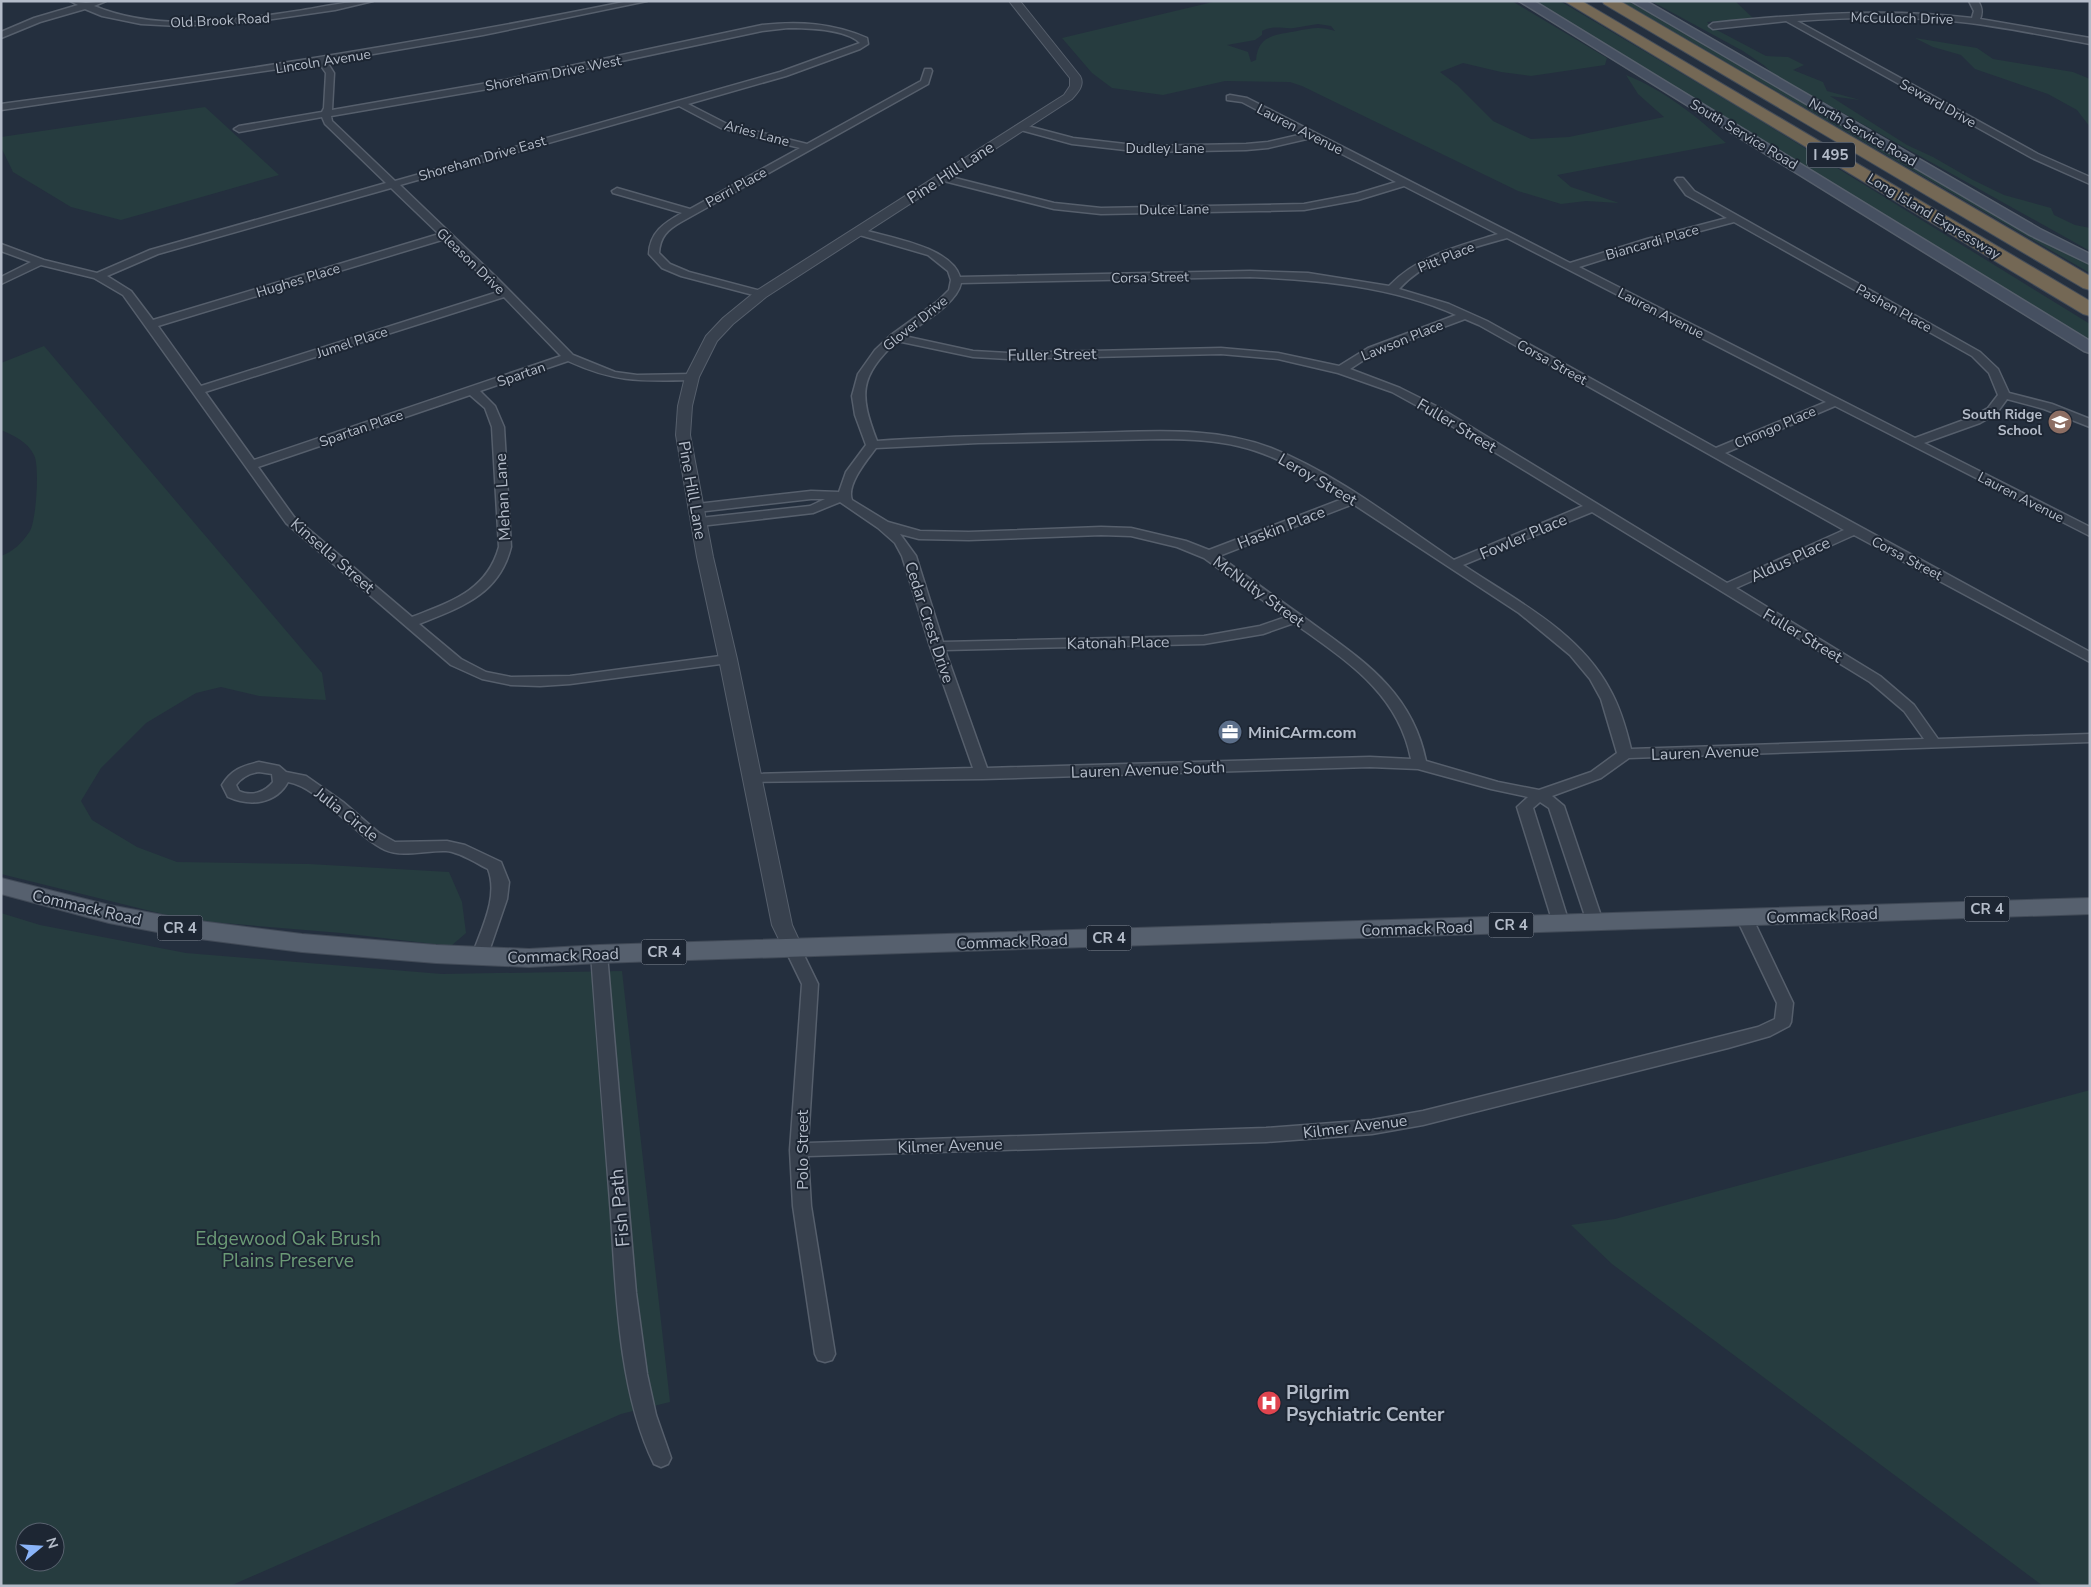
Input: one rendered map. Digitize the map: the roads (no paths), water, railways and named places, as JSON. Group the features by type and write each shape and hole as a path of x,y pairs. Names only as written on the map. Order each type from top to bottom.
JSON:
{"highway":[{"name":"Long Island Expressway","path":"1571,1 1668,57 2090,310"},
{"name":"Long Island Expressway","path":"1609,1 2090,284"}],"main road":[{"name":"South Service Road","path":"1524,1 2090,348"},
{"name":"North Service Road","path":"1637,1 2035,232 2090,260"},
{"name":"Commack Road","path":"1,886 109,914 190,929 302,943 529,958 599,954 2090,906"}],"street":[{"name":"Old Brook Road","path":"74,1 84,7 109,15 143,21 209,23 279,17 369,1"},
{"path":"1,35 37,20 102,1"},
{"name":"Lincoln Avenue","path":"1,107 132,90 322,61 483,34 643,1"},
{"name":"Pine Hill Lane","path":"793,949 782,925 728,659 705,557 699,515 683,435 685,406 692,377 711,339 728,321 761,294 1068,97 1077,84 1076,78 1014,1"},
{"path":"1973,1 1978,9 1975,21"},
{"name":"McCulloch Drive","path":"1713,26 1788,19 1896,15 1975,21 2090,41"},
{"name":"Seward Drive","path":"1788,19 2035,156 2090,180"},
{"name":"Shoreham Drive West","path":"239,129 505,83 781,25 820,26 854,35 864,40"},
{"name":"Shoreham Drive East","path":"98,276 154,252 807,66 864,44 864,40"},
{"path":"322,61 330,73 329,108 326,113"},
{"name":"Perri Place","path":"761,294 685,274 666,266 654,254 654,244 658,235 668,226 691,212 925,82 928,71"},
{"name":"Lauren Avenue","path":"1230,98 1244,100 2090,532"},
{"name":"Aries Lane","path":"680,103 724,126 808,147"},
{"name":"Gleason Drive","path":"326,113 328,122 569,356 597,370 614,375 638,378 692,377"},
{"name":"Dudley Lane","path":"1020,128 1072,141 1142,149 1246,147 1268,145 1311,135"},
{"name":"Dulce Lane","path":"943,178 1054,206 1100,211 1304,207 1358,197 1405,182"},
{"name":"Pashen Place","path":"1680,180 1690,193 1976,354 1992,367 2000,380 2004,395"},
{"path":"617,191 691,212"},
{"name":"Biancardi Place","path":"1570,266 1650,241 1735,219"},
{"name":"Glover Drive","path":"860,232 932,252 953,270 956,280 954,291 942,303 895,337 880,352 864,374 858,396 861,415 872,444"},
{"name":"Pitt Place","path":"1392,290 1399,280 1428,262 1506,234"},
{"name":"Hughes Place","path":"151,324 445,236"},
{"name":"Kinsella Street","path":"1,247 40,262 98,276 120,287 127,293 290,520 456,662 482,675 511,681 570,680 728,659"},
{"path":"1,281 40,262"},
{"name":"Corsa Street","path":"956,280 1278,275 1333,279 1392,290 1445,306 1466,315 1854,530 2090,658"},
{"name":"Jumel Place","path":"198,391 505,293"},
{"name":"Lawson Place","path":"1341,370 1372,350 1466,315"},
{"name":"Fuller Street","path":"895,337 973,354 1008,356 1221,351 1278,356 1341,370 1396,390 1436,411 1847,661 1898,696 1917,715 1934,744"},
{"name":"Spartan","path":"472,391 569,356"},
{"name":"Spartan Place","path":"251,465 472,391"},
{"name":"Mehan Lane","path":"411,622 467,598 498,572 504,560 505,547 498,426 494,411 485,399 472,391"},
{"path":"1914,442 1976,420 1992,411 2004,395 2048,406 2090,424"},
{"name":"Chongo Place","path":"1716,452 1835,402"},
{"name":"Leroy Street","path":"872,444 1002,438 1179,435 1208,437 1265,449 1294,461 1354,499 1564,641 1580,657 1603,688 1612,707 1625,754"},
{"path":"699,515 813,508 844,496 852,472 872,444"},
{"name":"Cedar Crest Drive","path":"844,496 846,502 882,525 900,541 909,556 982,774"},
{"name":"Haskin Place","path":"1209,555 1354,499"},
{"name":"Fowler Place","path":"1453,565 1592,507"},
{"name":"McNulty Street","path":"882,525 919,535 969,536 1101,530 1131,532 1181,544 1209,555 1364,668 1398,710 1413,736 1419,764"},
{"name":"Aldus Place","path":"1726,588 1854,530"},
{"name":"Katonah Place","path":"938,646 1204,640 1263,630 1296,618"},
{"name":"Lauren Avenue","path":"1625,754 2090,738"},
{"path":"1561,923 1525,807 1540,795 1596,775 1625,754"},
{"name":"Lauren Avenue South","path":"752,779 1370,762 1419,764 1496,786 1540,795"},
{"name":"Julia Circle","path":"282,776 301,779 338,805 374,837 392,847 447,846 460,849 495,866 502,882 499,899 480,956"},
{"path":"1540,795 1556,806 1596,922"},
{"name":"Kilmer Avenue","path":"799,1150 1266,1135 1372,1126 1423,1118 1728,1042 1764,1032 1783,1022 1784,1003 1744,917"},
{"name":"Polo Street","path":"793,949 810,984 799,1150 802,1206 825,1354"},
{"name":"Fish Path","path":"599,954 626,1294 637,1374 646,1416 661,1458"}],"place":[{"name":"South Ridge School","path":"2060,422"},
{"name":"MiniCArm.com","path":"1230,732"},
{"name":"Pilgrim Psychiatric Center","path":"1269,1403"}],"park label":[{"name":"Edgewood Oak Brush Plains Preserve","path":"288,1249"}]}
